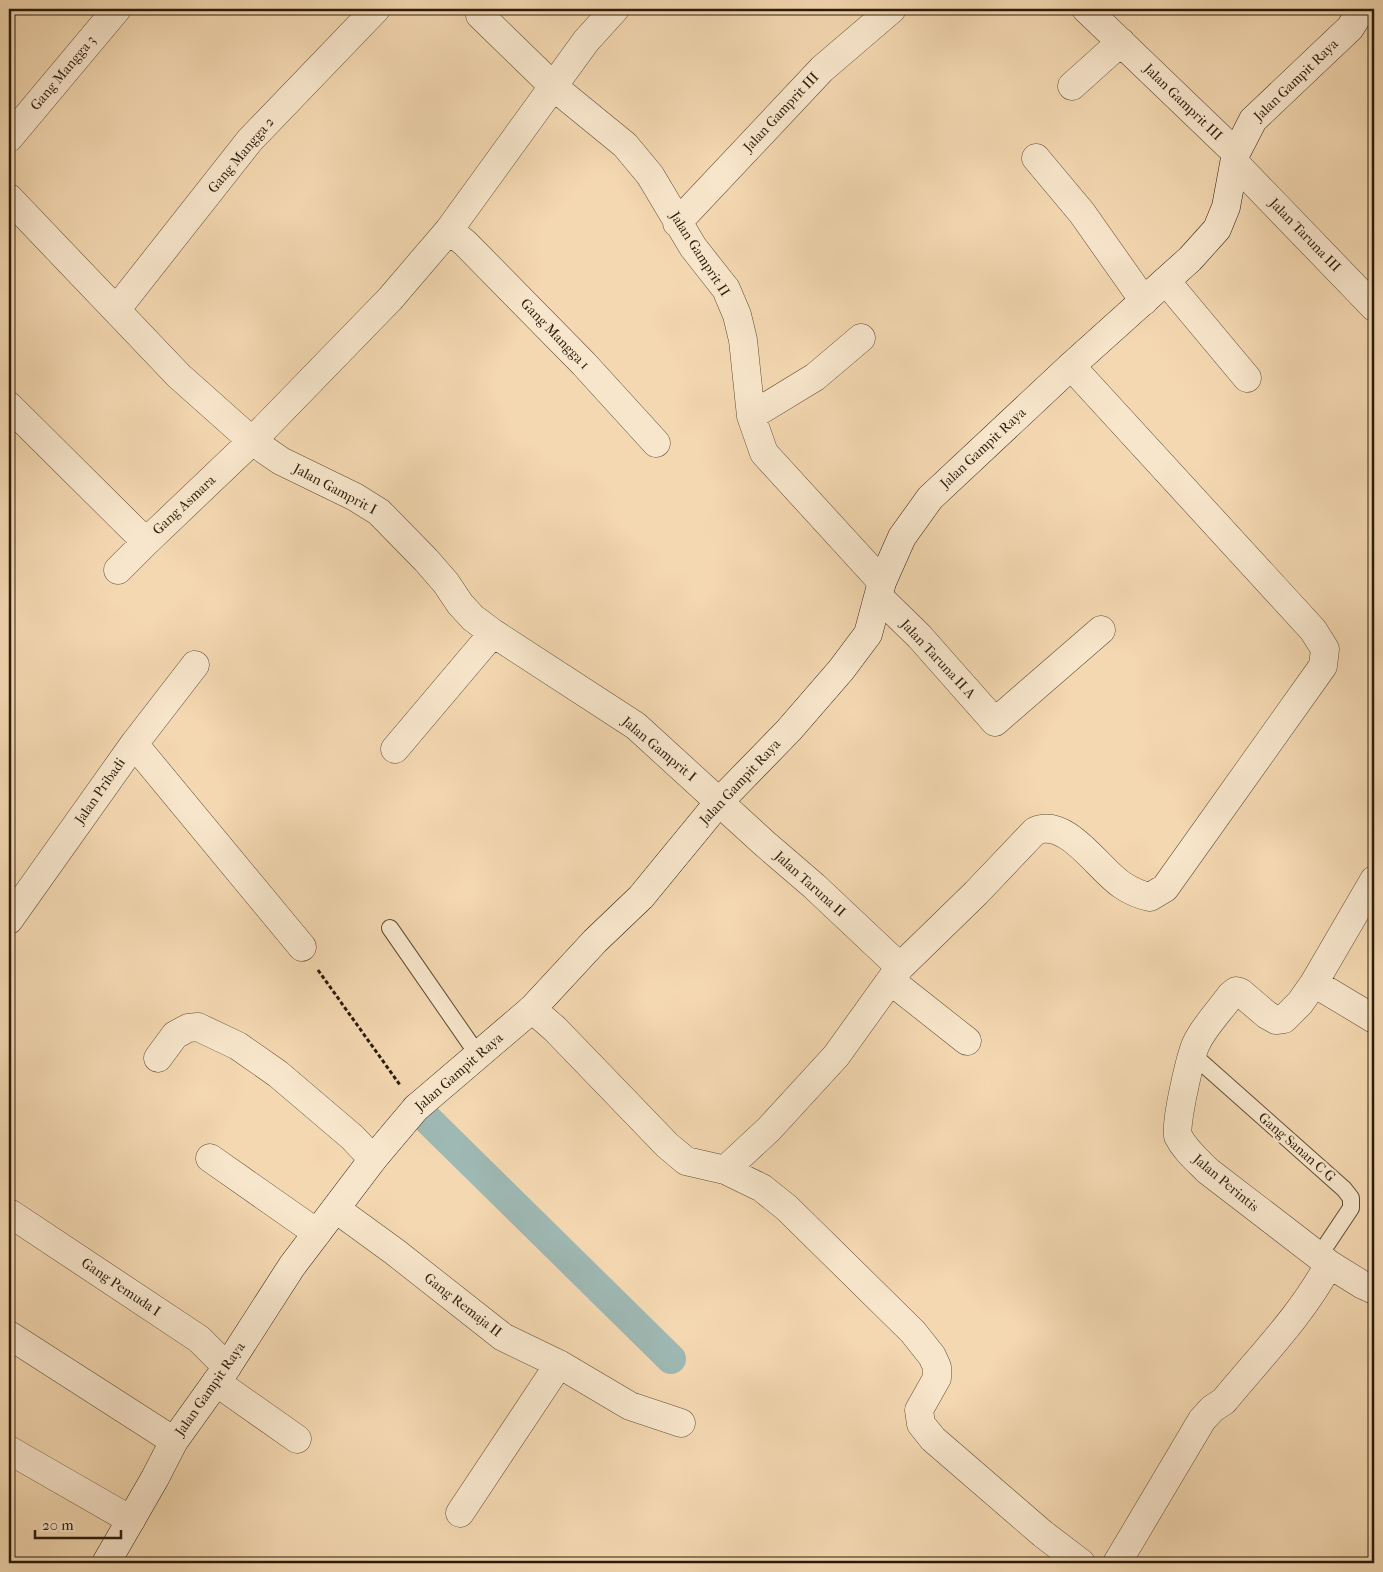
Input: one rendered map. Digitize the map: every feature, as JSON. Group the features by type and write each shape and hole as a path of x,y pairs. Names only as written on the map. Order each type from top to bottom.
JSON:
{"street":[{"name":"Gang Mangga 3","path":"9,138 117,9"},
{"name":"Gang Mangga 2","path":"116,310 250,140 376,9"},
{"path":"252,441 384,306 450,230 586,41 615,9"},
{"name":"Jalan Gamprit III","path":"677,223 822,69 892,9"},
{"name":"Jalan Gamprit III","path":"1086,9 1236,158"},
{"name":"Jalan Gampit Raya","path":"106,1563 174,1441 221,1374 292,1266 373,1159 416,1108 532,1009 595,941 641,897 720,802 789,730 868,634 880,589 902,537 930,498 1071,366 1166,281 1217,229 1226,207 1236,158 1253,120 1350,28 1362,9"},
{"name":"Jalan Gamprit II","path":"480,16 554,87 625,145 654,181 677,223 726,290 737,315 743,340 751,416 764,453 880,589"},
{"path":"1072,86 1121,42"},
{"path":"1036,158 1082,213 1144,301"},
{"name":"Jalan Taruna III","path":"1236,158 1374,307"},
{"name":"Jalan Gamprit I","path":"9,198 180,376 252,441 281,461 355,497 379,512 426,560 473,618 636,726 720,802"},
{"name":"Gang Mangga 1","path":"450,230 584,364 656,443"},
{"path":"1166,281 1247,378"},
{"path":"751,416 815,377 861,338"},
{"path":"725,1170 769,1129 836,1056 895,974 1035,831 1043,827 1064,832 1121,885 1138,894 1150,897 1165,888 1323,666 1325,648 1313,630 1071,366"},
{"path":"9,406 146,542"},
{"name":"Gang Asmara","path":"118,570 252,441"},
{"name":"Jalan Taruna II A","path":"880,589 995,722 1102,630"},
{"path":"395,749 493,633"},
{"name":"Jalan Pribadi","path":"9,920 134,744 195,664"},
{"path":"134,744 302,947"},
{"name":"Jalan Taruna II","path":"720,802 814,886 895,974 967,1041"},
{"path":"1371,893 1314,983 1374,1019"},
{"name":"Jalan Perintis","path":"1314,983 1300,1003 1284,1019 1276,1020 1267,1015 1240,992 1234,992 1197,1040 1192,1054 1177,1122 1177,1134 1190,1154 1208,1171 1324,1260 1361,1284 1374,1290"},
{"path":"532,1009 555,1029 667,1145 686,1161 725,1170 762,1188 787,1208 912,1332 932,1356 937,1367 937,1378 919,1410 921,1424 933,1439 1043,1534 1081,1563"},
{"path":"158,1058 176,1035 188,1028 198,1027 238,1046 278,1074 352,1137 373,1159"},
{"path":"210,1158 317,1233"},
{"name":"Gang Remaja II","path":"336,1208 503,1337 559,1364 630,1406 681,1423"},
{"name":"Gang Pemuda I","path":"11,1214 199,1339 221,1374 297,1439"},
{"path":"1117,1563 1202,1420 1212,1409 1224,1401 1296,1314 1315,1288 1324,1260"},
{"path":"9,1335 174,1441"},
{"path":"460,1513 559,1364"},
{"path":"9,1450 131,1520"}],"lane":[{"path":"390,928 478,1055"},
{"name":"Gang Sanan C G","path":"1192,1054 1344,1189 1351,1198 1351,1208 1324,1260"}],"path":[{"path":"302,947 416,1108"}],"waterway":[{"path":"416,1108 671,1359"}]}
